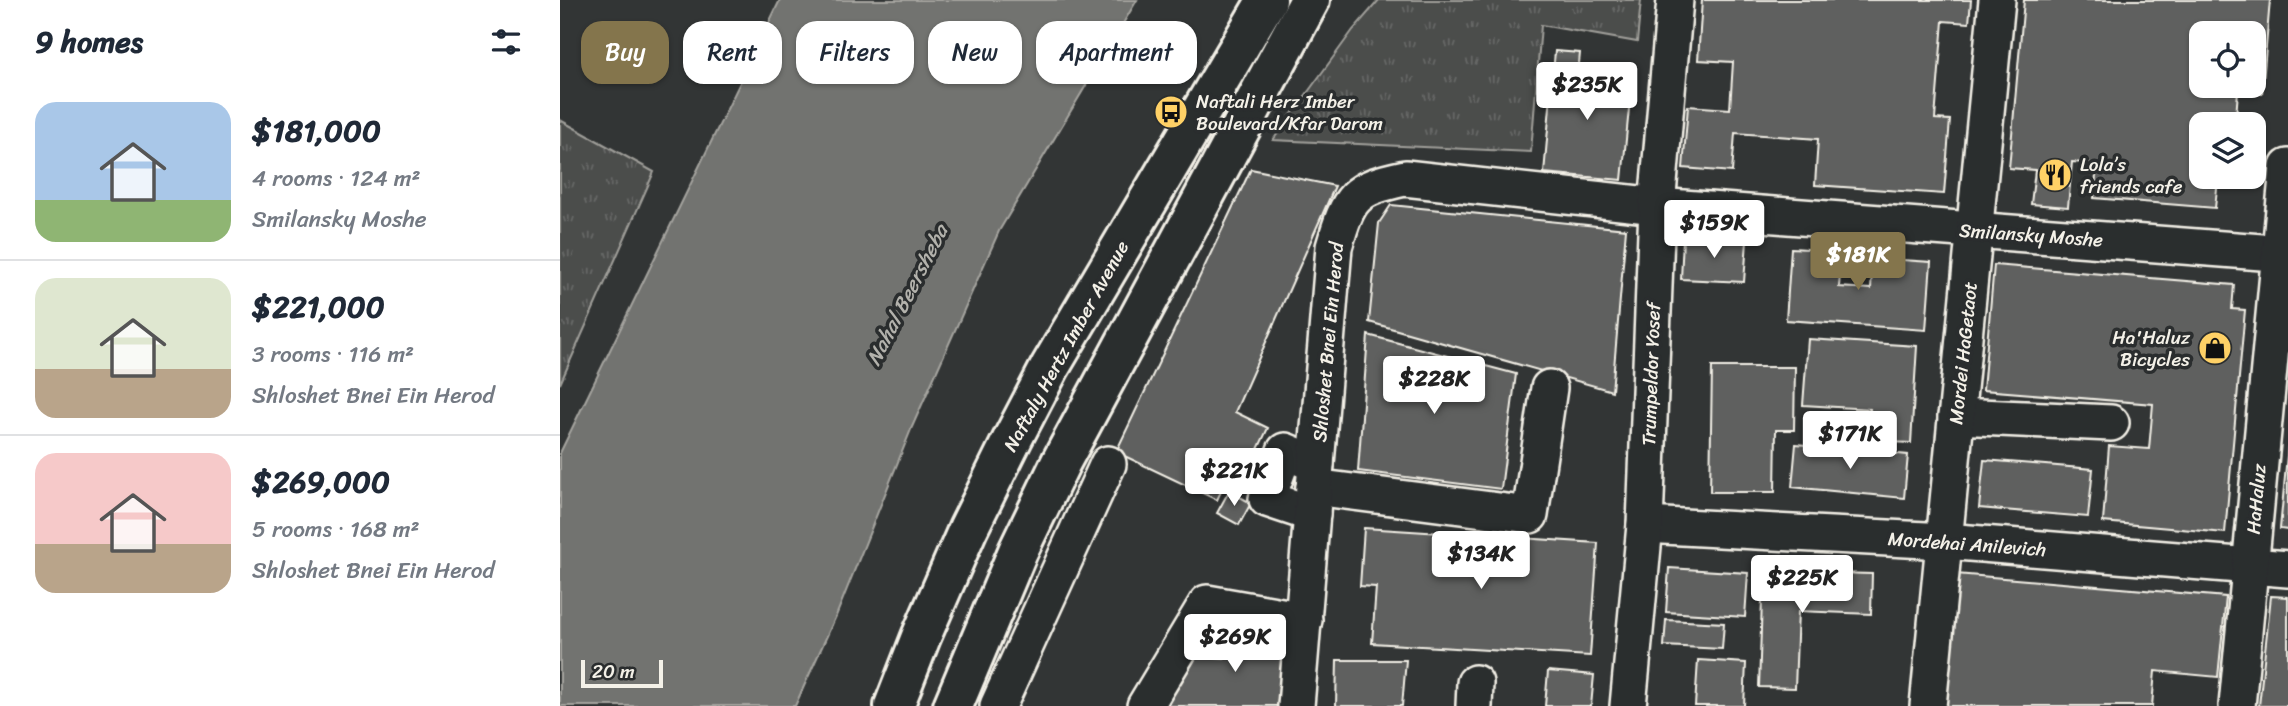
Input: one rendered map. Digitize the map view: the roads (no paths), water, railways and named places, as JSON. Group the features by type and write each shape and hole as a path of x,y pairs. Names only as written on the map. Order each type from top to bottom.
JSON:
{"main road":[{"name":"Naftaly Hertz Imber Avenue","path":"894,706 968,528 1050,367 1267,0"},
{"path":"953,706 1018,551 1060,462 1310,0"},
{"path":"1262,89 1335,0"}],"street":[{"name":"Trumpeldor Yosef","path":"1628,706 1645,525 1657,206 1675,0"},
{"name":"Mordei HaGetaot","path":"1928,706 1997,0"},
{"name":"HaHaluz","path":"2237,706 2284,253 2288,167"},
{"name":"Smilansky Moshe","path":"1358,192 1378,183 1405,178 1657,206 2284,253"},
{"name":"Shloshet Bnei Ein Herod","path":"1296,706 1334,247 1342,218 1358,192"},
{"path":"1314,488 1530,515 1549,388"},
{"path":"1956,416 2111,423"},
{"path":"998,706 1108,464"},
{"name":"Mordehai Anilevich","path":"1645,525 1945,541 2288,569"},
{"path":"1145,706 1207,603 1304,620"}],"water":[{"name":"Nahal Beersheba","path":"780,0 1137,0 1124,21 1036,21 1036,84 1087,84 999,231 912,427 836,616 795,706 560,706 560,453 739,84 782,84 782,21 770,21"}],"place":[{"name":"Naftali Herz Imber Boulevard/Kfar Darom","path":"1171,112"},
{"name":"Lola’s friends cafe","path":"2055,175"},
{"name":"Ha'Haluz Bicycles","path":"2215,348"}]}
